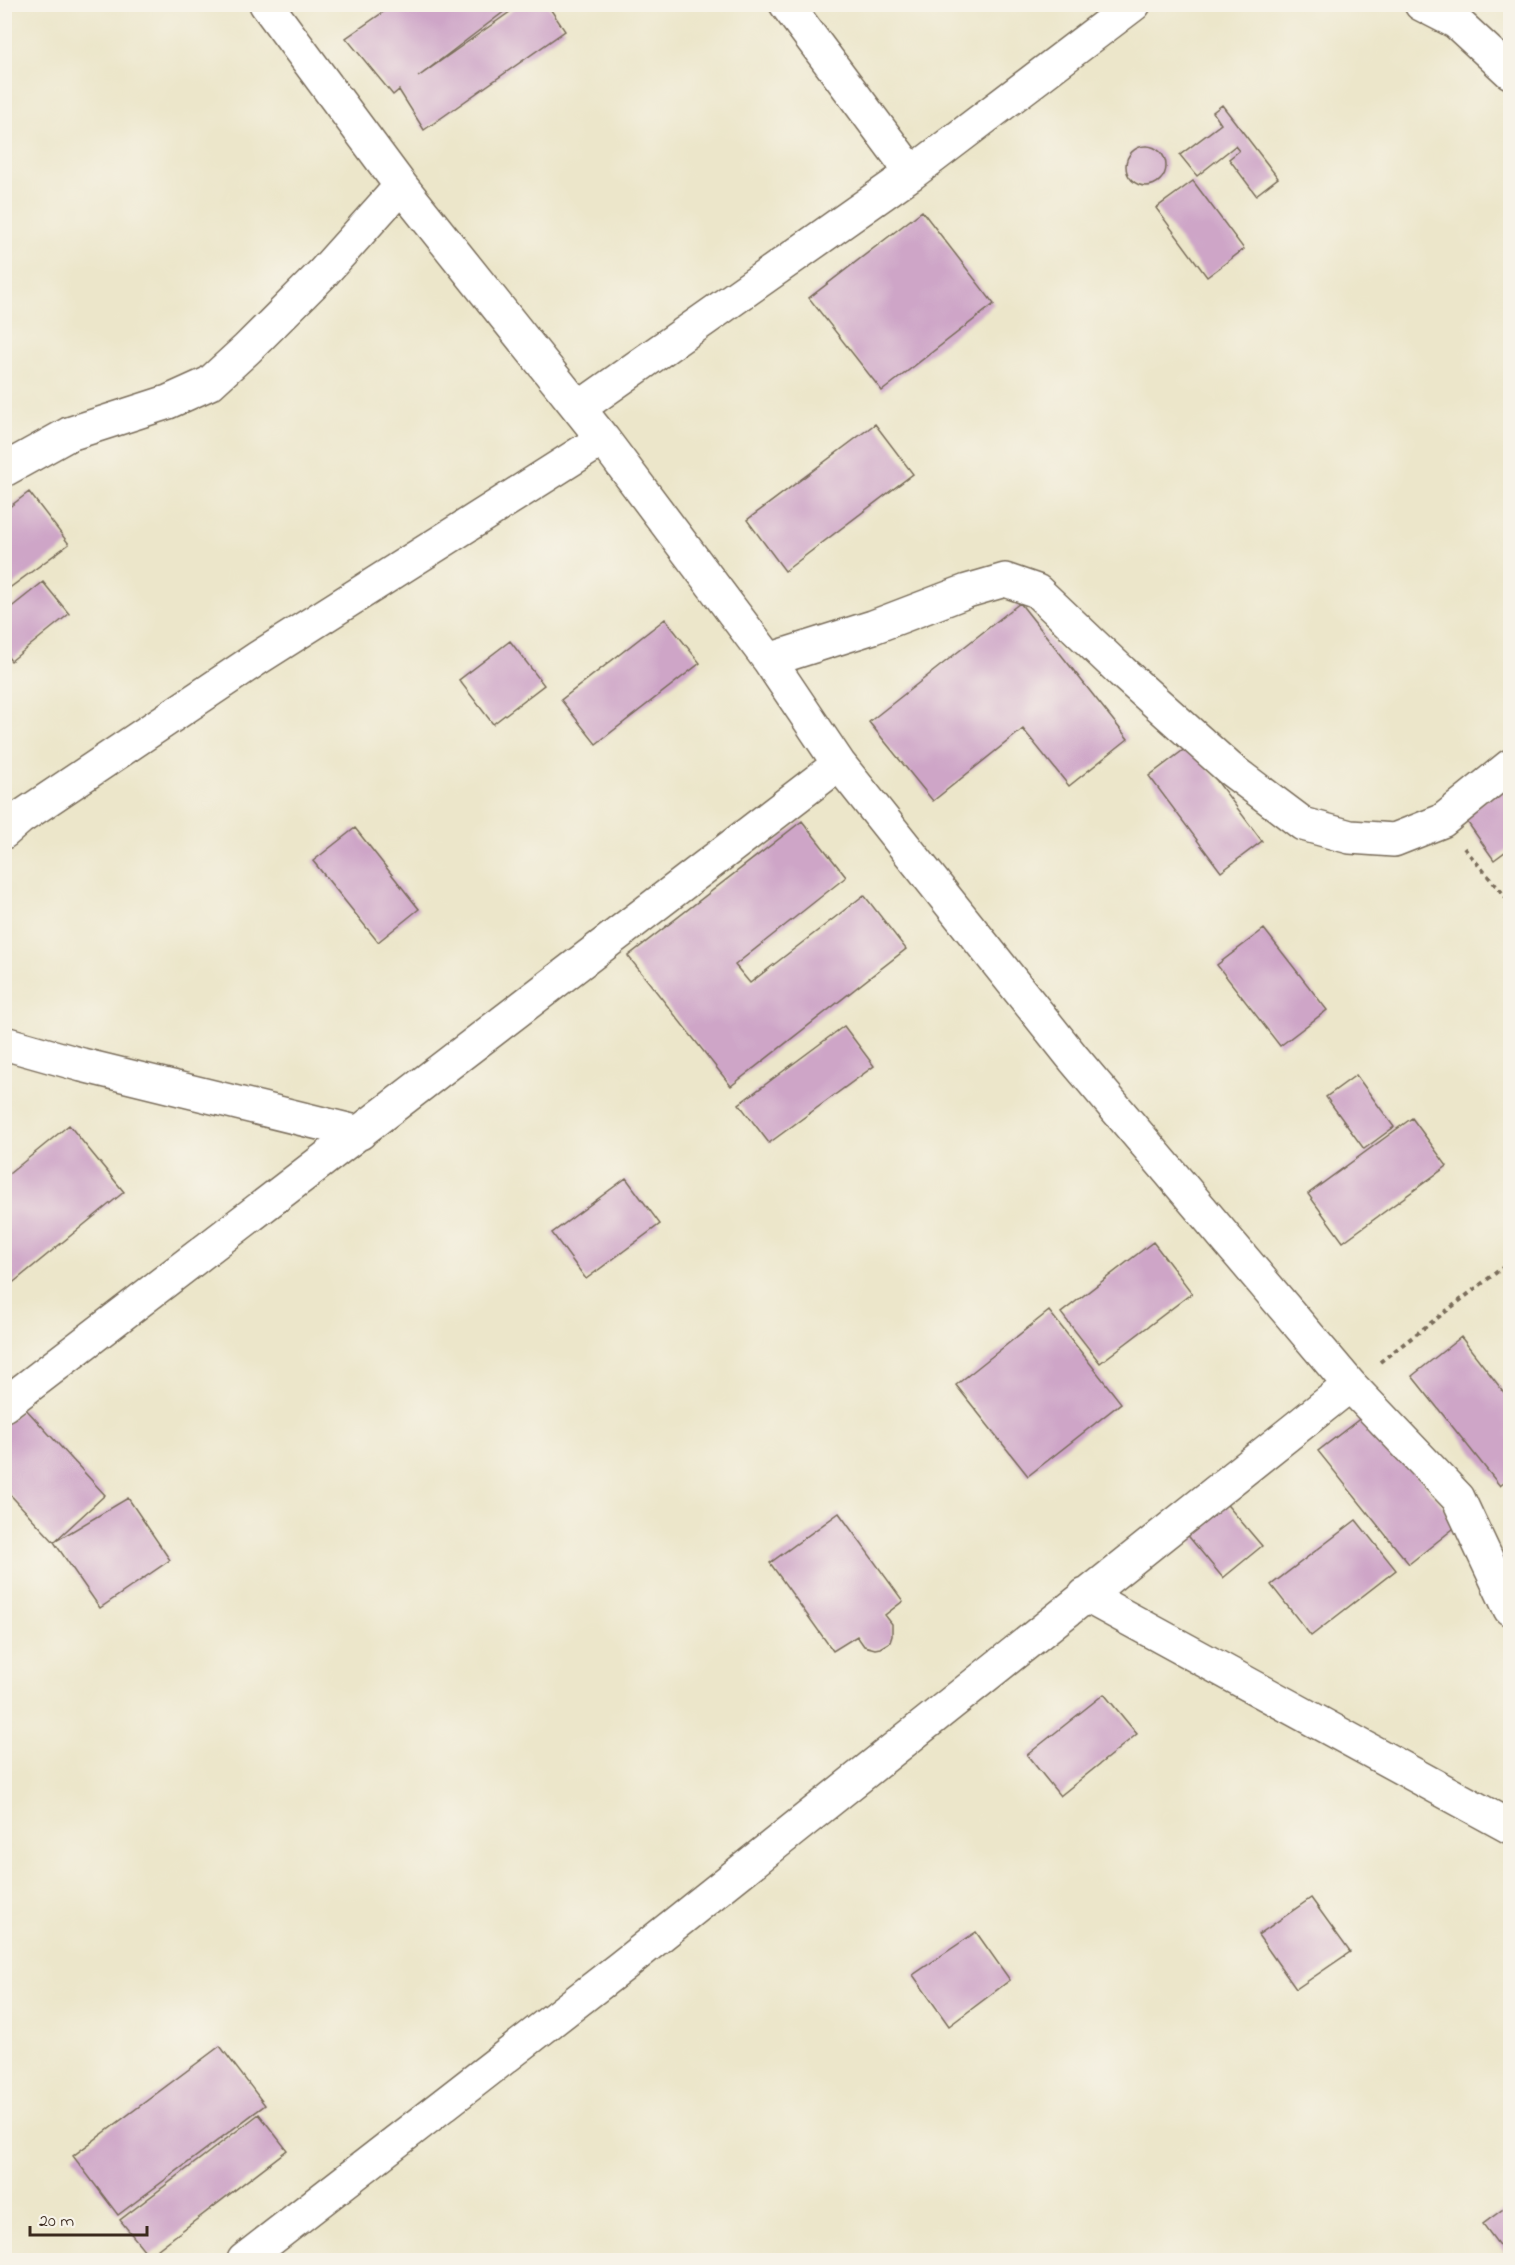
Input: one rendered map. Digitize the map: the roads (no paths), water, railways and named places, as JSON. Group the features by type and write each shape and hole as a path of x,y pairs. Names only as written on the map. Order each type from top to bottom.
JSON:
{"street":[{"path":"266,4 400,186 579,408 769,660 839,764 1074,1059 1350,1384 1458,1498 1510,1609"},
{"path":"786,4 912,173"},
{"path":"579,408 912,173 1134,4"},
{"path":"1420,4 1456,22 1510,72"},
{"path":"4,470 69,434 168,402 210,383 248,350 322,274 400,186"},
{"path":"4,832 20,818 258,658 603,440"},
{"path":"769,660 873,627 967,591 1005,580 1036,591 1230,769 1303,824 1350,837 1394,840 1442,821 1510,766"},
{"path":"4,1405 839,764"},
{"path":"4,1043 82,1065 360,1133"},
{"path":"244,2260 621,1967 1350,1384"},
{"path":"1085,1595 1510,1821"}]}
